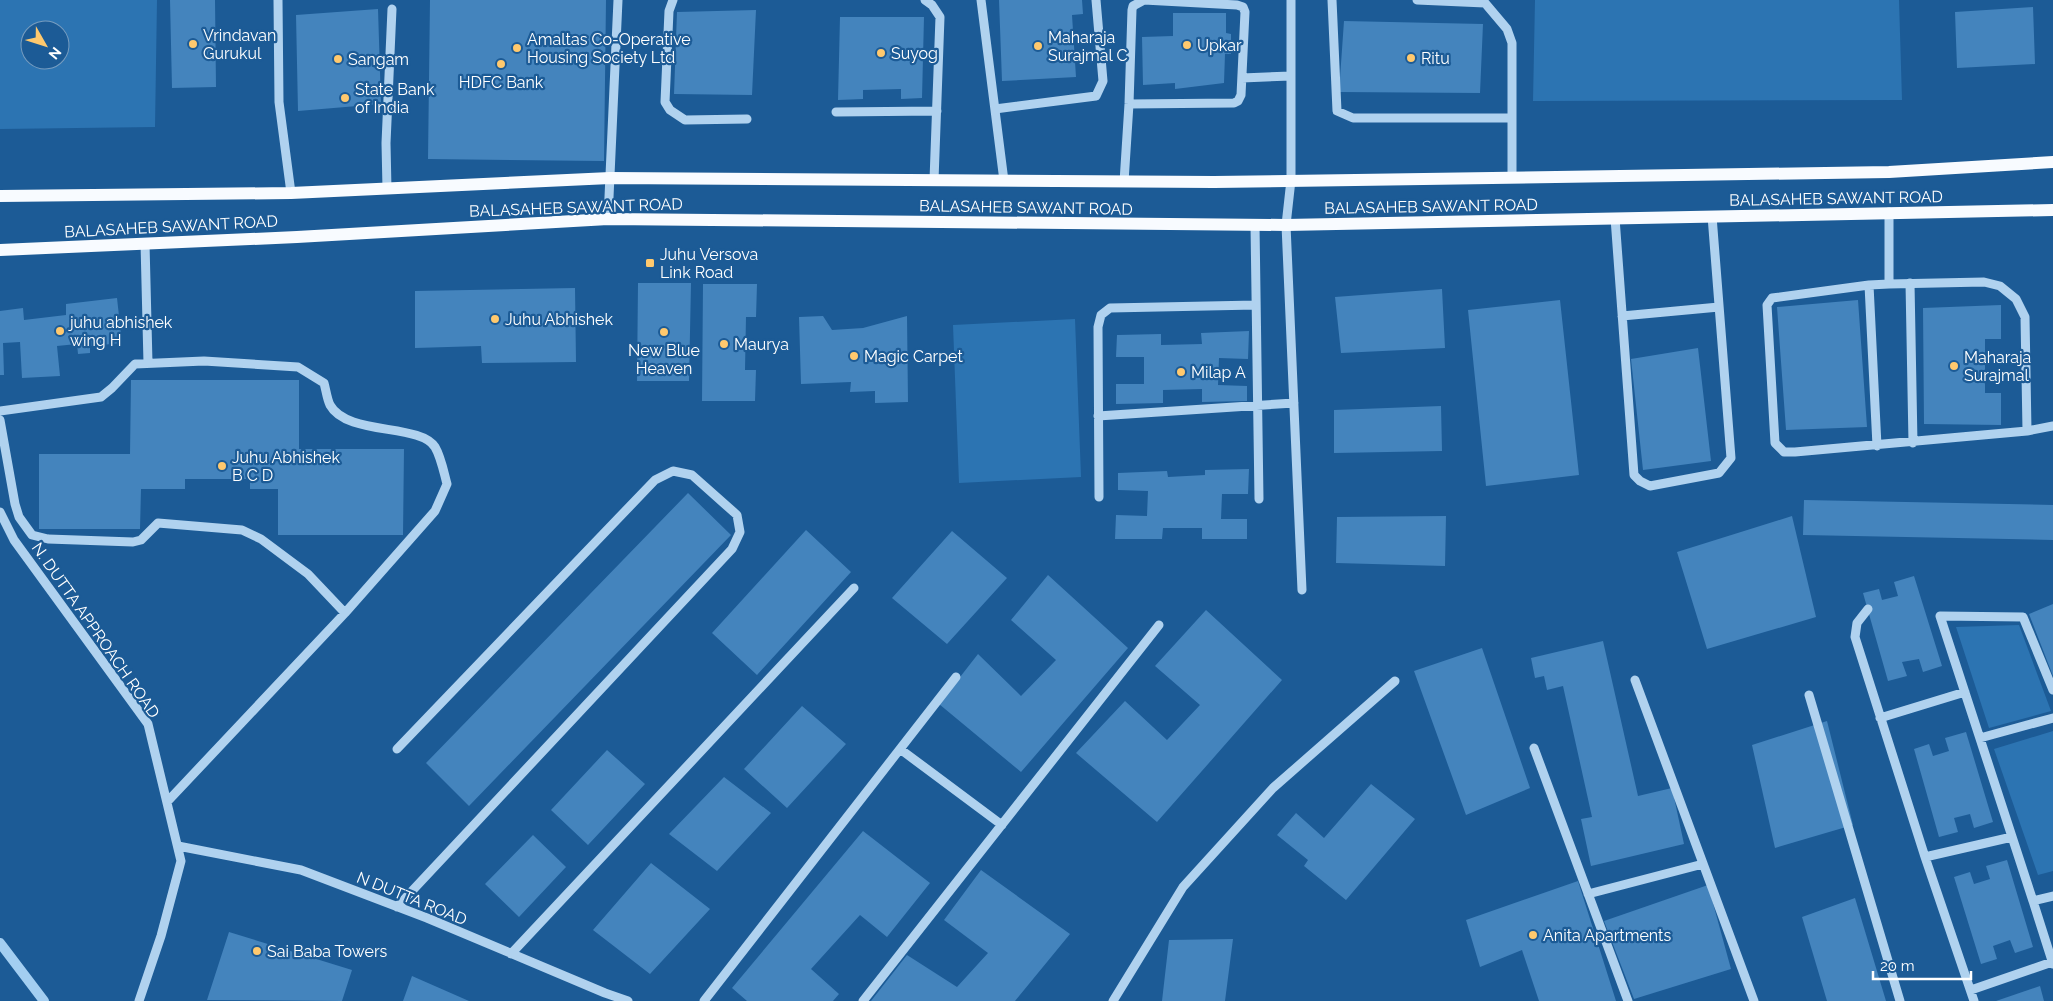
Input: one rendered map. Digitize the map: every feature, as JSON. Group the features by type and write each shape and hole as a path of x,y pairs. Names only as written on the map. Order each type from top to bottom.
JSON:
{"main road":[{"name":"BALASAHEB SAWANT ROAD","path":"0,196 292,193 610,178 1124,182 1890,172 2053,162"},
{"name":"BALASAHEB SAWANT ROAD","path":"0,250 608,219 1286,225 2053,210"}],"street":[{"path":"278,0 279,102 292,193"},
{"path":"608,219 618,0"},
{"path":"673,0 669,11 665,102 670,110 685,120 747,119"},
{"path":"925,0 932,5 940,17 934,180"},
{"path":"981,0 1004,181"},
{"path":"994,109 1096,96 1102,81 1096,0"},
{"path":"1291,0 1291,180 1286,225 1302,590"},
{"path":"1332,0 1337,111 1353,118 1512,118"},
{"path":"1416,0 1484,3 1498,16 1507,29 1512,43 1512,177"},
{"path":"1124,182 1133,6 1140,1 1237,5 1242,7 1245,12 1240,99 1234,103 1129,104"},
{"path":"387,189 386,143 392,9"},
{"path":"1242,78 1291,76"},
{"path":"836,112 936,111"},
{"path":"1889,284 1890,212"},
{"path":"1615,218 1634,475 1640,481 1650,486 1719,473 1731,458 1712,216"},
{"path":"1254,225 1259,499"},
{"path":"145,243 148,363"},
{"path":"1910,282 1913,443"},
{"path":"2027,431 2025,317 2016,299 2000,286 1984,282 1910,282 1869,285 1772,298 1767,305 1766,314 1775,443 1784,452 1913,443 2027,431 2053,426"},
{"path":"1869,285 1877,446"},
{"path":"1099,497 1098,327 1100,316 1110,308 1256,305"},
{"path":"1622,316 1719,307"},
{"path":"0,411 101,397 135,364 204,361 298,367 324,383 331,406 347,420 382,429 418,435 435,446 447,484 435,511 345,613 166,802"},
{"path":"1098,416 1294,403"},
{"path":"0,420 15,504 19,517 32,536"},
{"path":"397,749 655,480 673,471 692,476 738,515 740,532 732,549 397,907"},
{"name":"N. DUTTA APPROACH ROAD","path":"0,512 14,540 148,724 182,861 161,936 139,1001"},
{"path":"14,540 32,536 48,539 133,542 141,540 158,523 242,530 277,550 308,574 345,613"},
{"path":"511,954 854,588"},
{"path":"1868,609 1857,623 1855,637 1925,857 1974,1001"},
{"path":"1970,990 2053,963 1940,616 2023,616 2053,690"},
{"path":"863,1001 1159,625"},
{"path":"704,1001 956,677"},
{"path":"1635,680 1754,1001"},
{"path":"1113,1001 1183,887 1273,788 1395,682"},
{"path":"1880,718 1965,692"},
{"path":"1809,695 1900,1001"},
{"path":"1980,738 2053,718"},
{"path":"1534,748 1628,1001"},
{"path":"900,749 1002,824"},
{"path":"1925,857 2012,837"},
{"name":"N DUTTA ROAD","path":"178,846 301,870 628,1001"},
{"path":"1588,894 1703,864"},
{"path":"2033,901 2053,896"}],"shaded area":[{"path":"0,0 157,0 155,127 0,129"},
{"path":"1535,0 1899,0 1902,100 1533,101"},
{"path":"1075,319 1081,477 959,483 953,325"},
{"path":"2019,625 2051,711 1989,728 1956,627"},
{"path":"2053,731 2053,871 2038,875 1994,749"}],"building":[{"name":"Vrindavan Gurukul","path":"170,0 215,0 216,87 172,88"},
{"name":"Amaltas Co-Operative Housing Society Ltd","path":"430,0 606,0 604,161 428,159"},
{"name":"Maharaja Surajmal C","path":"999,0 1082,0 1083,14 1072,15 1076,77 1002,81"},
{"path":"2033,7 2035,64 1957,68 1955,12"},
{"name":"Sangam","path":"378,9 381,104 298,111 296,15"},
{"path":"756,10 752,95 674,94 677,12"},
{"name":"Upkar","path":"1173,13 1226,13 1226,33 1231,34 1231,54 1225,54 1224,83 1175,89 1175,83 1143,85 1142,37 1173,36"},
{"name":"Suyog","path":"840,17 924,17 922,98 901,99 901,89 863,90 863,99 838,100"},
{"name":"Ritu","path":"1344,21 1483,24 1480,93 1339,92"},
{"name":"New Blue Heaven","path":"638,283 691,283 689,381 637,381"},
{"name":"Maurya","path":"703,284 757,284 756,317 746,317 745,370 756,370 755,401 702,401"},
{"name":"Juhu Abhishek","path":"575,288 576,362 482,363 481,346 415,348 415,291"},
{"path":"1442,289 1445,348 1341,353 1335,297"},
{"name":"juhu abhishek wing H","path":"117,298 122,343 90,346 90,353 78,354 77,344 57,346 60,376 22,378 20,342 3,343 4,375 0,375 0,311 23,308 24,320 66,315 66,304"},
{"path":"1560,300 1579,475 1486,486 1468,310"},
{"path":"1858,300 1867,427 1786,430 1777,307"},
{"name":"Maharaja Surajmal","path":"2001,305 2001,339 1985,339 1985,393 2001,393 2001,425 1924,424 1923,308"},
{"name":"Magic Carpet","path":"823,316 832,330 863,328 907,316 908,402 875,403 875,391 850,392 851,382 801,384 799,317"},
{"name":"Milap A","path":"1249,331 1248,359 1219,358 1218,385 1247,386 1247,401 1202,402 1202,389 1163,390 1163,403 1116,404 1116,384 1144,384 1144,357 1116,357 1117,335 1161,334 1161,345 1202,344 1201,333"},
{"path":"1698,348 1711,461 1643,470 1631,359"},
{"name":"Juhu Abhishek B C D","path":"131,380 299,380 299,449 404,449 403,535 278,535 278,489 250,489 250,479 185,479 185,489 141,489 140,529 39,529 39,454 130,454"},
{"path":"1441,406 1442,451 1334,453 1334,410"},
{"path":"1249,469 1248,494 1222,494 1221,519 1247,519 1247,539 1202,539 1202,528 1163,528 1162,539 1115,539 1116,515 1147,516 1148,491 1118,490 1118,473 1167,471 1168,477 1205,475 1205,470"},
{"path":"688,493 731,535 469,806 426,763"},
{"path":"1804,500 2053,505 2053,540 1803,535"},
{"path":"1446,516 1445,566 1336,563 1337,517"},
{"path":"1792,516 1816,617 1707,649 1677,552"},
{"path":"806,530 851,572 757,675 712,633"},
{"path":"952,531 1007,578 947,644 892,598"},
{"path":"1048,575 1128,648 1021,772 939,704 978,654 1021,696 1056,660 1011,620"},
{"path":"1914,576 1942,666 1923,672 1919,659 1902,662 1907,676 1888,681 1863,593 1879,589 1882,600 1898,596 1894,582"},
{"path":"2053,604 2053,676 2029,614"},
{"path":"1206,610 1282,680 1157,822 1076,753 1125,701 1167,740 1200,705 1155,666"},
{"path":"1603,641 1638,796 1672,788 1684,844 1591,866 1581,819 1592,817 1563,686 1547,690 1544,676 1535,678 1531,658"},
{"path":"1482,648 1530,788 1466,815 1414,671"},
{"path":"802,706 846,744 787,808 744,769"},
{"path":"1827,721 1853,825 1775,848 1752,745"},
{"path":"1966,732 1993,822 1974,828 1970,814 1954,818 1958,832 1939,837 1914,749 1929,744 1933,756 1949,751 1945,738"},
{"path":"607,750 645,784 588,845 551,810"},
{"path":"724,777 771,813 717,871 669,834"},
{"path":"1371,784 1415,819 1346,900 1304,866 1308,860 1277,835 1296,813 1324,838"},
{"path":"863,831 930,883 887,937 860,915 811,969 839,994 833,1001 747,1001 732,988"},
{"path":"533,835 566,867 519,917 485,884"},
{"path":"2007,860 2033,947 2015,953 2010,940 1993,946 1997,959 1981,964 1954,877 1970,872 1974,884 1990,879 1986,866"},
{"path":"651,863 710,909 650,974 593,930"},
{"path":"981,870 1070,934 1015,1001 871,1001 907,955 957,987 988,953 944,920"},
{"name":"Anita Apartments","path":"1578,881 1616,1001 1539,1001 1522,950 1480,967 1466,920"},
{"path":"1708,885 1731,969 1634,999 1604,921"},
{"path":"1855,898 1886,1001 1827,1001 1802,917"},
{"name":"Sai Baba Towers","path":"229,932 352,970 342,1001 207,1000"},
{"path":"1233,939 1225,1001 1162,1001 1169,940"},
{"path":"412,976 469,1001 403,1001"},
{"path":"2040,986 2044,1001 1996,1001"}],"waterway":[{"path":"0,943 44,1001"}],"place":[{"name":"Vrindavan Gurukul","path":"193,44"},
{"name":"Upkar","path":"1187,45"},
{"name":"Maharaja Surajmal C","path":"1038,46"},
{"name":"Amaltas Co-Operative Housing Society Ltd","path":"517,48"},
{"name":"Suyog","path":"881,53"},
{"name":"Ritu","path":"1411,58"},
{"name":"Sangam","path":"338,59"},
{"name":"HDFC Bank","path":"501,64"},
{"name":"State Bank of India","path":"345,98"},
{"name":"Juhu Versova Link Road","path":"650,263"},
{"name":"Juhu Abhishek","path":"495,319"},
{"name":"juhu abhishek wing H","path":"60,331"},
{"name":"New Blue Heaven","path":"664,332"},
{"name":"Maurya","path":"724,344"},
{"name":"Magic Carpet","path":"854,356"},
{"name":"Maharaja Surajmal","path":"1954,366"},
{"name":"Milap A","path":"1181,372"},
{"name":"Juhu Abhishek B C D","path":"222,466"},
{"name":"Anita Apartments","path":"1533,935"},
{"name":"Sai Baba Towers","path":"257,951"}]}
